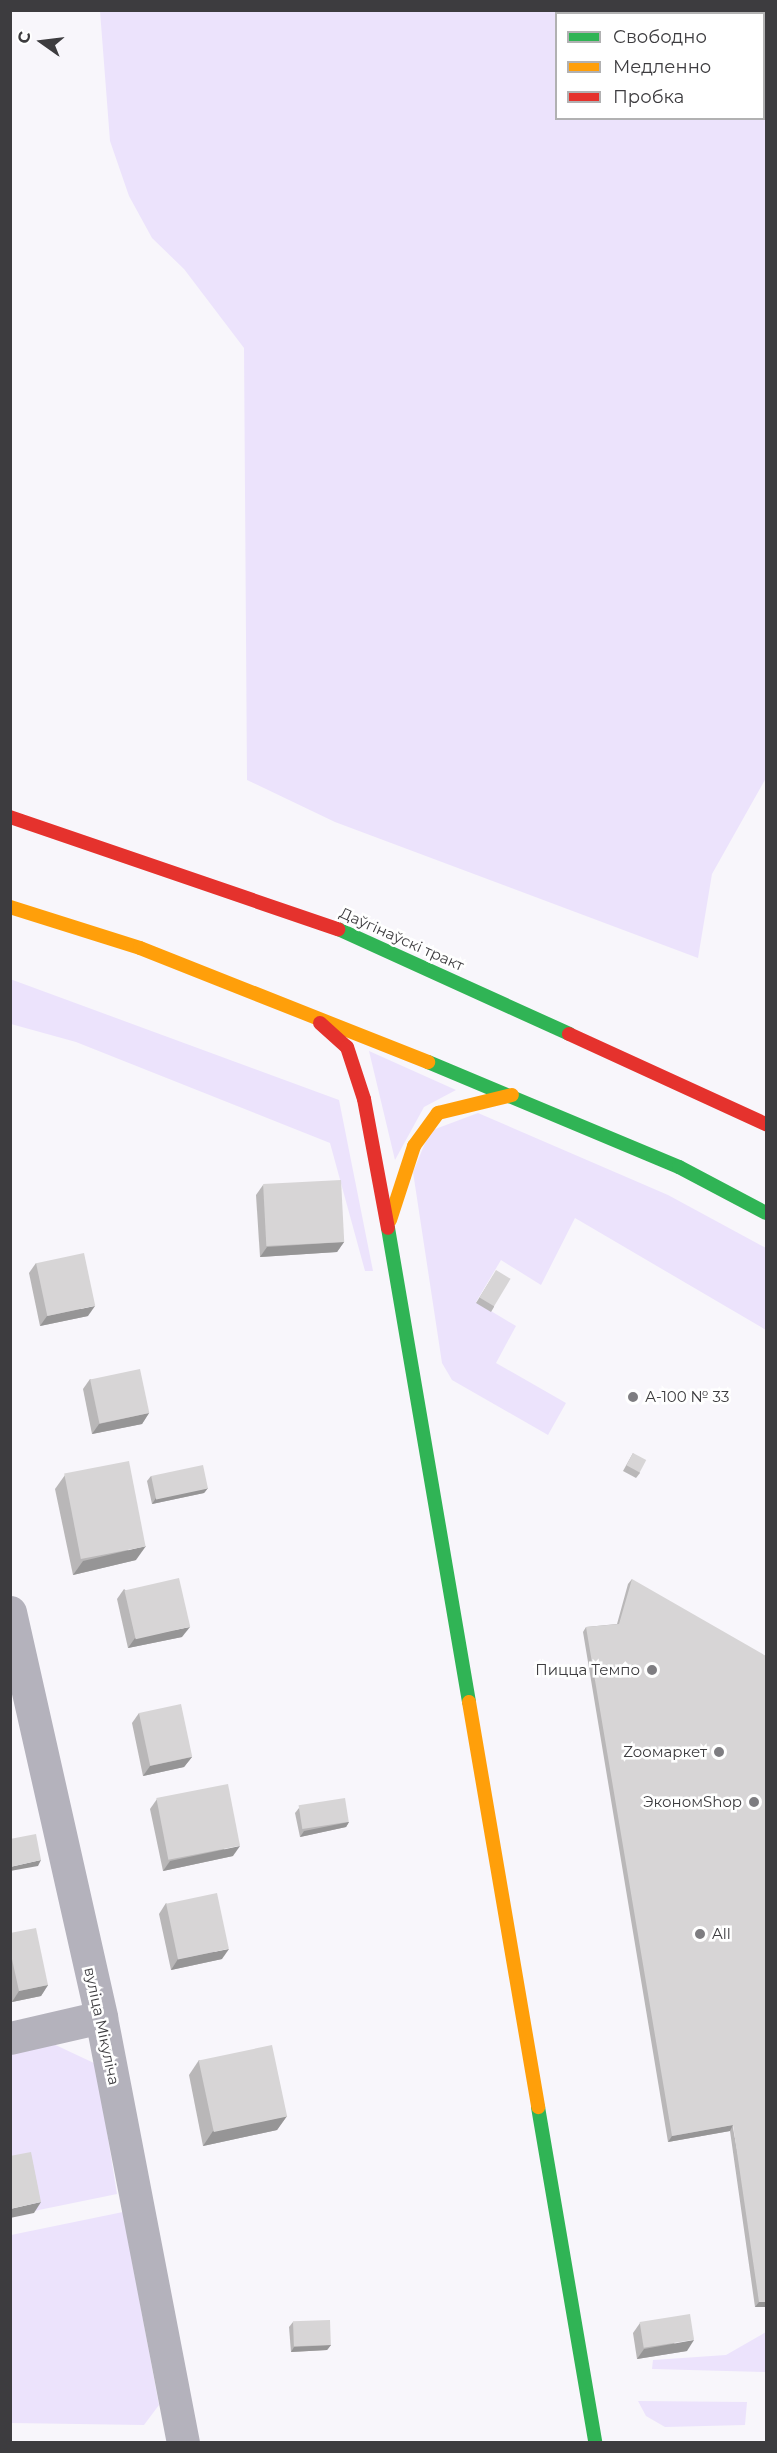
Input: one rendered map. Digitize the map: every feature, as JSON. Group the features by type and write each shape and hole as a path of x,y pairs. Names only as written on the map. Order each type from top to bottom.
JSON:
{"main road":[{"name":"Даўгінаўскі тракт","path":"10,817 319,920 766,1124"},
{"path":"10,907 140,948 296,1007 513,1095 679,1167 766,1214"},
{"path":"296,1007 347,1047 364,1099 595,2442"},
{"path":"388,1228 414,1146 438,1113 513,1095"}],"street":[{"name":"вуліца Мікуліча","path":"11,1615 102,2017 183,2442"},
{"path":"10,2038 102,2017"}],"shaded area":[{"path":"100,11 766,11 766,778 712,874 698,958 335,822 247,780 244,348 184,269 152,238 129,196 110,141"},
{"path":"10,979 339,1100 373,1271 365,1271 330,1143 76,1042 11,1024"},
{"path":"369,1051 456,1090 424,1107 395,1160"},
{"path":"478,1113 668,1195 766,1248 766,1330 575,1218 541,1285 501,1260 476,1302 516,1326 496,1363 566,1403 548,1435 452,1380 442,1363 413,1172 430,1131"},
{"path":"47,2041 96,2064 117,2194 34,2211 11,2165 10,2049"},
{"path":"123,2212 159,2405 144,2425 11,2423 11,2235"},
{"path":"766,2332 766,2372 652,2369 653,2360 726,2355"},
{"path":"638,2401 747,2402 745,2425 665,2427 646,2416"}],"building":[{"path":"341,1180 344,1242 266,1246 263,1184"},
{"path":"84,1253 95,1306 47,1316 36,1263"},
{"path":"496,1270 511,1279 494,1306 480,1297"},
{"path":"140,1369 149,1413 99,1424 90,1380"},
{"path":"633,1453 646,1460 640,1472 626,1465"},
{"path":"129,1461 146,1546 81,1559 64,1474"},
{"path":"203,1465 208,1488 156,1499 151,1476"},
{"path":"179,1578 190,1627 136,1639 124,1591"},
{"name":"All","path":"632,1579 766,1656 766,2302 759,2302 733,2125 672,2136 586,1627 619,1624"},
{"path":"181,1704 192,1757 150,1766 139,1713"},
{"path":"228,1784 240,1846 168,1860 156,1798"},
{"path":"345,1798 349,1822 302,1829 299,1805"},
{"path":"36,1834 41,1860 10,1867 10,1839"},
{"path":"217,1893 229,1949 178,1960 166,1904"},
{"path":"36,1928 48,1985 19,1991 10,1950 10,1933"},
{"path":"272,2045 287,2116 214,2132 199,2061"},
{"path":"31,2152 41,2202 10,2209 10,2156"},
{"path":"690,2314 694,2340 644,2348 640,2322"},
{"path":"330,2320 331,2345 294,2346 293,2321"}],"traffic: fast":[{"path":"338,929 569,1034"},
{"path":"428,1062 679,1167 766,1213"},
{"path":"388,1228 469,1702"},
{"path":"538,2107 595,2442"}],"traffic: slow":[{"path":"10,907 140,948 428,1062"},
{"path":"390,1220 414,1146 438,1113 512,1095"},
{"path":"469,1702 538,2107"}],"traffic: jam":[{"path":"10,817 338,929"},
{"path":"320,1023 347,1047 364,1099 388,1228"},
{"path":"569,1034 766,1124"}],"place":[{"name":"А-100 № 33","path":"633,1397"},
{"name":"Пицца Темпо","path":"652,1670"},
{"name":"Zooмаркет","path":"719,1752"},
{"name":"ЭкономShop","path":"754,1802"},
{"name":"All","path":"700,1934"}]}
